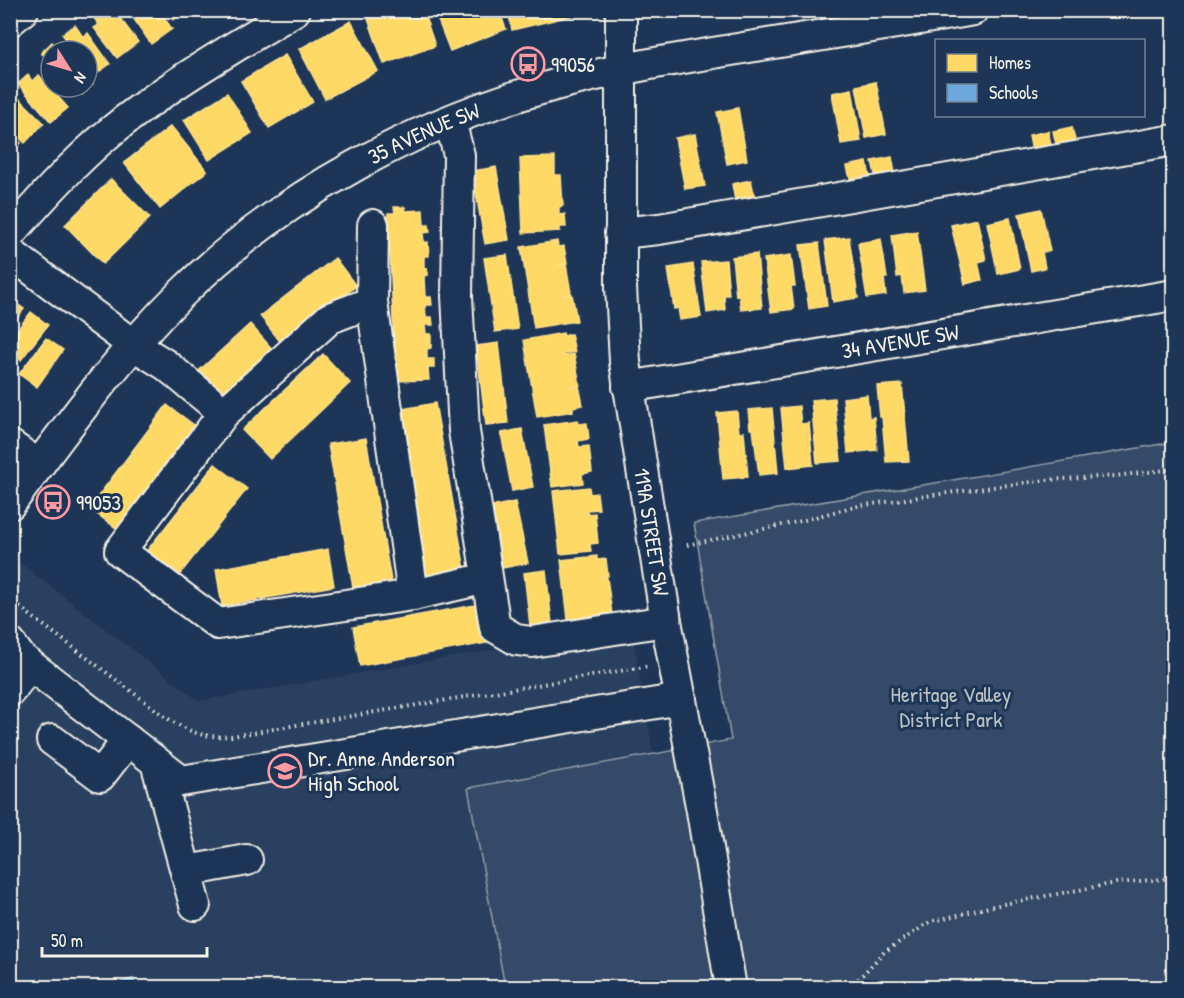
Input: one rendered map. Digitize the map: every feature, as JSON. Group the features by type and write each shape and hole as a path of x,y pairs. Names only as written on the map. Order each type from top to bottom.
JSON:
{"street":[{"path":"10,21 23,10"},
{"path":"10,234 66,174 109,133 196,70 295,10"},
{"name":"119A STREET SW","path":"621,10 621,287 628,387 730,987"},
{"name":"35 AVENUE SW","path":"10,504 132,344 184,291 272,219 331,180 390,147 450,121 553,86 622,70 973,10"},
{"path":"450,121 459,155 457,296 465,431 495,627 517,640 532,642 666,621"},
{"path":"620,232 659,229 1173,140"},
{"path":"373,225 372,302 413,595"},
{"path":"10,253 132,344 166,365 224,413"},
{"name":"34 AVENUE SW","path":"628,387 1173,295"},
{"path":"372,302 330,318 224,413 120,551 218,624 413,595 470,582"},
{"path":"10,444 39,465"},
{"path":"10,643 21,658 181,781 681,699"},
{"path":"10,691 30,665"},
{"path":"52,740 100,776 128,741"},
{"path":"156,762 195,905"},
{"path":"187,871 247,860"}],"path":[{"path":"687,545 797,522 852,507 1046,480 1115,476 1173,469"},
{"path":"10,600 167,718 195,734 211,737 232,736 674,662"},
{"path":"850,987 884,952 930,922 993,906 1105,885 1173,878"}],"shaded area":[{"name":"Dr. Anne Anderson High School","path":"15,559 199,701 631,626 653,753 468,788 505,987 11,988 10,565"}],"green space":[{"name":"Heritage Valley District Park","path":"1173,442 1173,987 505,987 468,788 731,740 694,523"}],"building: Homes":[{"path":"96,10 114,10 138,42 117,58 94,28 99,25 91,14"},
{"path":"159,10 172,29 151,44 129,12"},
{"path":"168,10 187,10 173,20"},
{"path":"392,10 423,10 435,46 384,64 368,19"},
{"path":"434,10 499,10 506,29 450,51"},
{"path":"508,10 574,10 575,15 512,30"},
{"path":"676,10 696,10 697,12 677,16"},
{"path":"727,10 748,10 748,11 728,15"},
{"path":"351,21 378,71 325,99 299,49"},
{"path":"75,25 83,37 88,33 92,39 66,39 62,34"},
{"path":"99,48 110,64 99,72"},
{"path":"285,55 313,102 269,128 241,81"},
{"path":"28,75 32,81 39,75 39,99 60,99 68,108 51,122 18,84"},
{"path":"876,82 886,134 866,138 856,86"},
{"path":"10,89 44,123 25,143 10,129"},
{"path":"852,89 861,141 841,144 832,93"},
{"path":"227,93 252,133 209,160 184,120"},
{"path":"738,108 747,160 727,164 717,112"},
{"path":"171,126 207,171 160,209 124,163"},
{"path":"1072,127 1077,149 1058,153 1053,131"},
{"path":"1048,131 1053,153 1033,157 1029,135"},
{"path":"10,132 21,143 11,153 14,155 10,158"},
{"path":"695,134 705,186 685,189 675,138"},
{"path":"555,157 555,175 561,175 563,206 559,207 559,215 565,214 566,227 560,227 560,231 523,233 520,158"},
{"path":"892,157 896,179 877,183 872,161"},
{"path":"867,162 871,183 852,187 847,166"},
{"path":"496,167 509,240 485,244 472,171"},
{"path":"111,179 150,218 103,264 65,225"},
{"path":"751,180 756,202 736,206 732,184"},
{"path":"394,207 405,207 405,211 423,210 424,225 429,225 430,232 423,233 424,243 428,242 429,256 424,256 424,268 427,268 428,275 424,276 425,297 431,297 432,305 425,305 426,317 432,317 433,325 425,325 426,334 431,334 431,348 427,349 427,359 434,359 434,368 428,368 429,380 396,381 388,213 395,213"},
{"path":"1041,209 1050,251 1042,252 1045,268 1031,271 1019,214"},
{"path":"1010,218 1020,269 998,274 987,223"},
{"path":"977,219 986,260 978,262 982,280 965,284 951,225"},
{"path":"917,231 925,290 904,293 902,276 897,277 892,235"},
{"path":"849,237 858,298 833,302 825,240"},
{"path":"881,239 887,278 884,278 886,295 867,298 858,243"},
{"path":"557,241 558,247 564,246 571,293 562,295 572,294 577,321 534,328 521,247"},
{"path":"819,243 827,306 809,309 800,245"},
{"path":"757,254 762,308 741,310 739,296 736,296 732,257"},
{"path":"507,255 518,329 495,332 484,258"},
{"path":"791,255 795,286 791,286 794,309 771,312 764,259"},
{"path":"335,258 356,286 282,344 260,316"},
{"path":"726,260 729,295 724,295 725,310 707,313 701,262"},
{"path":"693,264 701,317 680,320 678,308 674,309 668,268"},
{"path":"10,299 24,309 10,327"},
{"path":"31,312 48,325 21,360 10,352 10,339"},
{"path":"250,324 274,351 216,404 192,377"},
{"path":"563,333 564,336 571,334 575,352 563,354 563,356 574,354 580,385 569,388 579,386 583,405 573,407 573,411 537,417 524,340"},
{"path":"46,338 63,350 37,387 19,374"},
{"path":"499,343 508,423 486,425 476,346"},
{"path":"323,354 350,383 270,459 242,430"},
{"path":"902,384 909,461 886,462 877,386"},
{"path":"867,395 869,418 874,417 877,450 848,453 843,398"},
{"path":"834,398 841,461 817,463 811,400"},
{"path":"435,403 465,570 426,578 396,410"},
{"path":"167,405 198,428 120,531 89,508"},
{"path":"799,406 801,424 809,423 813,465 787,468 781,408"},
{"path":"772,408 778,473 759,475 748,410"},
{"path":"737,411 739,433 744,432 748,477 723,479 717,413"},
{"path":"578,420 579,424 587,423 589,439 578,441 579,447 589,446 592,472 582,474 583,483 552,487 544,425"},
{"path":"522,429 533,487 512,491 501,433"},
{"path":"366,438 393,592 355,599 328,444"},
{"path":"215,464 247,489 177,578 145,553"},
{"path":"589,487 590,494 597,493 599,509 587,510 587,514 595,513 598,543 590,544 591,551 560,554 553,491"},
{"path":"515,502 528,563 502,568 490,507"},
{"path":"328,549 334,586 222,606 216,569"},
{"path":"597,556 597,560 606,559 608,576 602,577 607,578 612,614 568,619 561,560"},
{"path":"546,570 552,624 530,626 524,573"},
{"path":"480,604 487,643 360,666 353,627"}],"building: Schools":[{"path":"133,979 136,988 99,988"}],"place":[{"name":"99056","path":"528,64"},
{"name":"99053","path":"53,502"},
{"name":"Dr. Anne Anderson High School","path":"285,771"}]}
